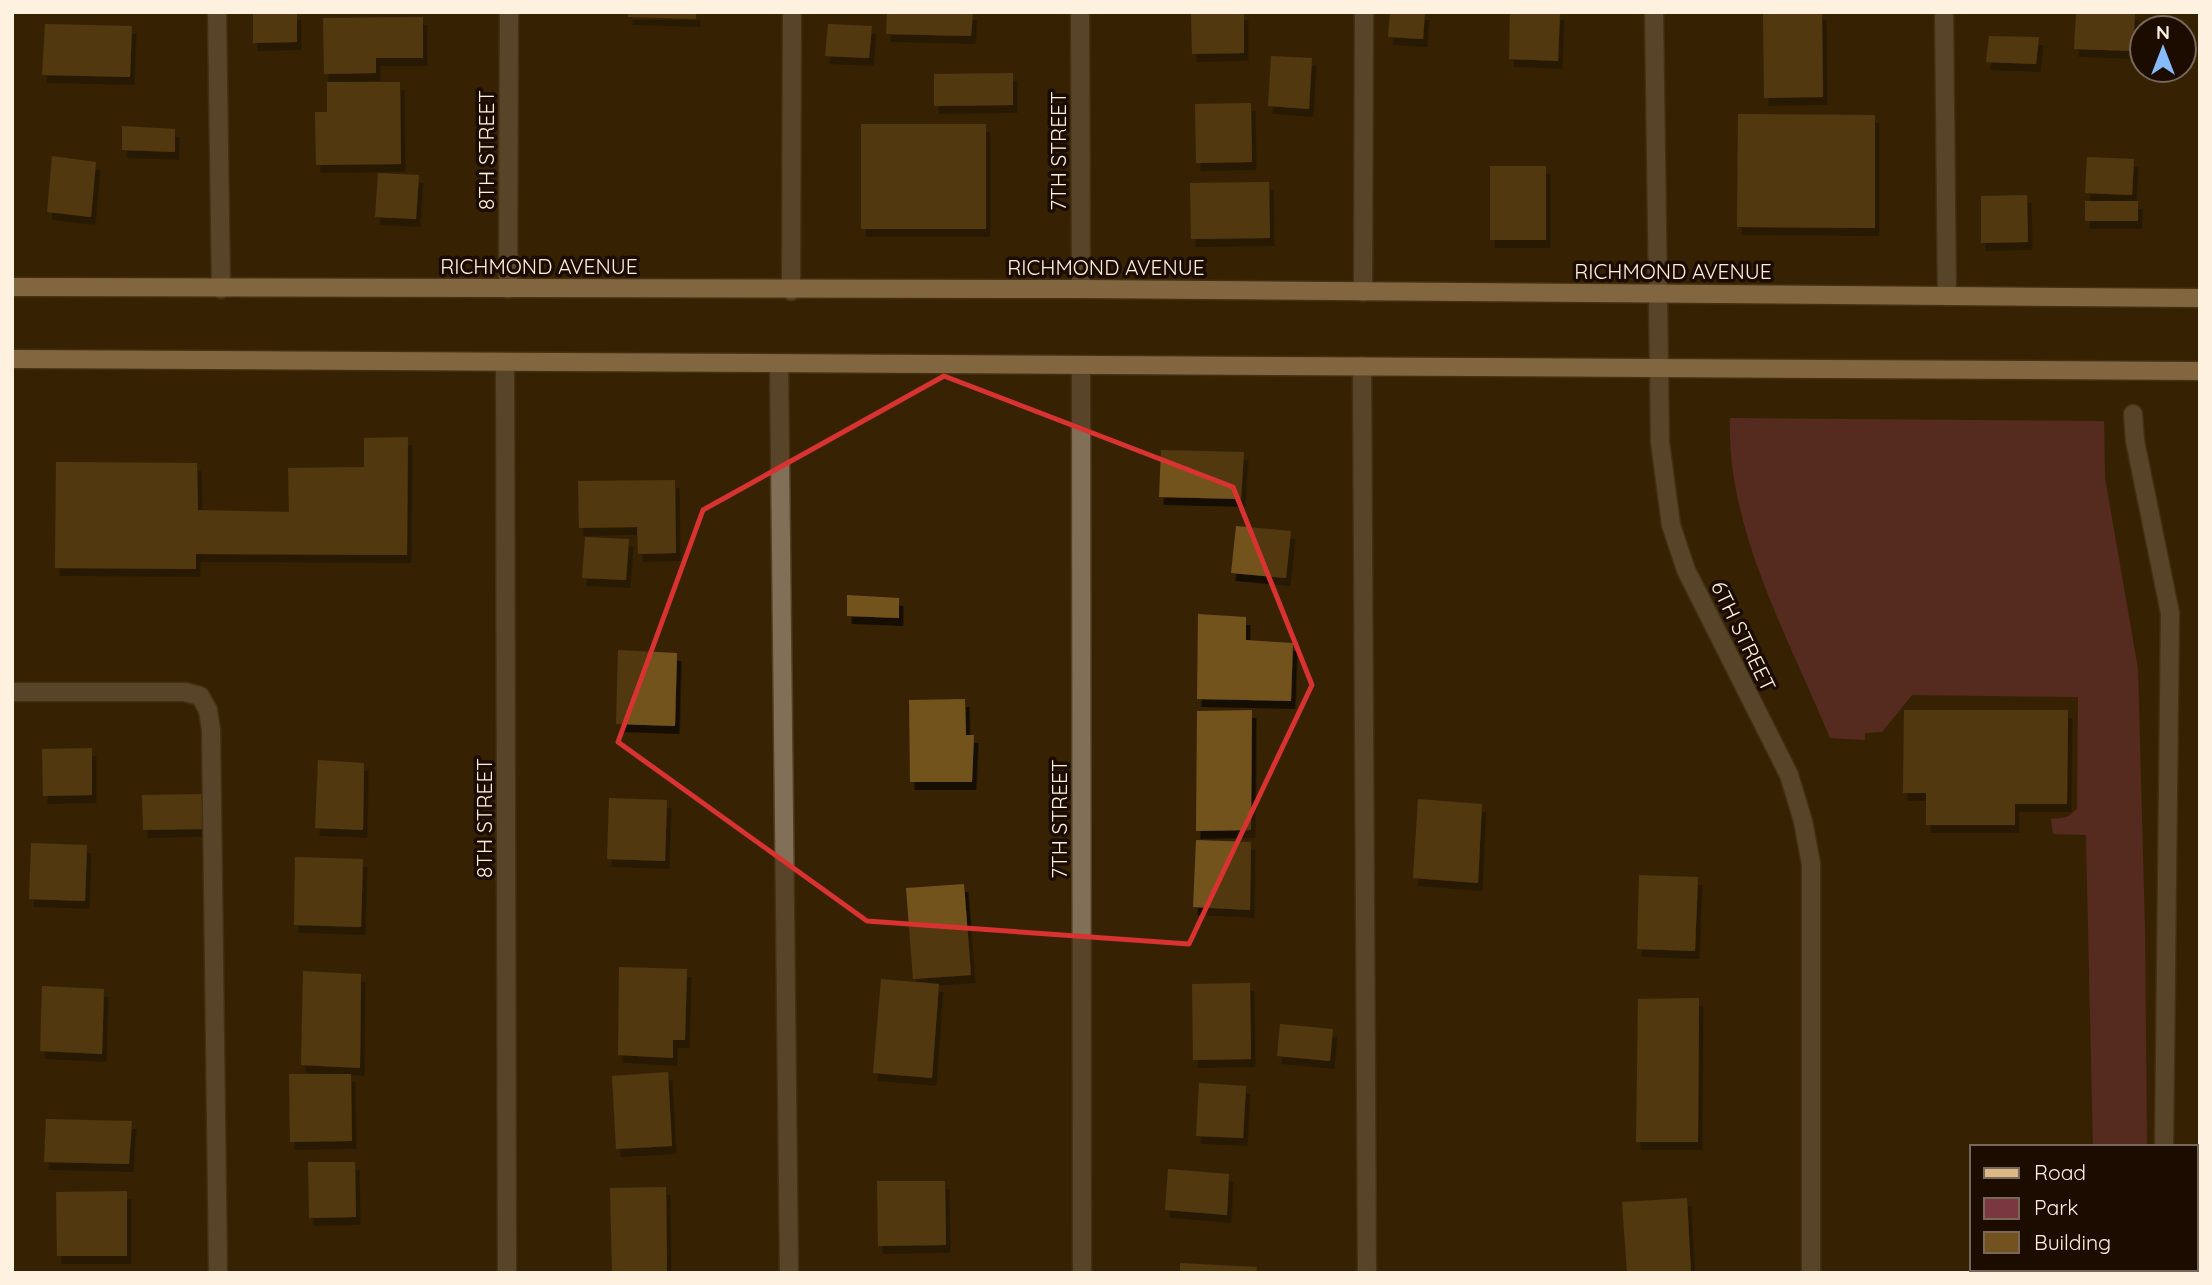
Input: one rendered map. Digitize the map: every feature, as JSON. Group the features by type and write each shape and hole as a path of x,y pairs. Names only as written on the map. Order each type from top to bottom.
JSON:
{"main road":[{"name":"RICHMOND AVENUE","path":"12,287 1081,289 2200,298"},
{"path":"12,359 2200,371"}],"street":[{"path":"217,12 221,289"},
{"name":"8TH STREET","path":"508,289 509,12"},
{"path":"791,290 792,12"},
{"name":"7TH STREET","path":"1080,12 1081,289"},
{"path":"1363,292 1364,12"},
{"name":"6TH STREET","path":"1654,12 1660,442 1671,525 1692,581 1789,775 1803,821 1811,864 1811,1273"},
{"path":"1944,12 1947,296"},
{"name":"8TH STREET","path":"505,362 507,1273"},
{"path":"779,363 789,1273"},
{"name":"7TH STREET","path":"1081,366 1083,1273"},
{"path":"1362,366 1367,1273"},
{"path":"2133,414 2135,441 2170,613 2164,1145"},
{"path":"12,692 185,692 200,696 208,710 211,730 218,1273"}],"highlighted area":[{"path":"944,376 1233,487 1312,685 1189,944 867,921 618,742 703,510"}],"green space":[{"path":"1730,418 2104,421 2105,478 2138,669 2147,1145 2093,1145 2086,835 2053,834 2051,819 2067,817 2077,809 2078,697 1912,695 1882,732 1865,733 1865,740 1830,738 1763,582 1738,500 1731,459"},
{"path":"2200,1214 2200,1273 2182,1273 2198,1271"}],"building":[{"path":"253,12 297,12 297,42 253,43"},
{"path":"628,12 696,12 696,19 628,17"},
{"path":"887,12 973,12 971,36 886,34"},
{"path":"1191,12 1244,12 1244,53 1192,54"},
{"path":"1390,12 1425,12 1423,39 1388,37"},
{"path":"1510,12 1560,12 1558,61 1509,59"},
{"path":"1763,12 1822,12 1823,97 1764,98"},
{"path":"2076,12 2135,12 2128,14 2128,51 2074,49"},
{"path":"423,17 423,58 376,58 376,73 324,74 323,18"},
{"path":"45,24 132,26 130,77 42,75"},
{"path":"828,24 872,26 869,58 825,56"},
{"path":"1989,36 2039,37 2036,64 1986,62"},
{"path":"1271,56 1312,58 1309,109 1268,106"},
{"path":"1013,73 1013,105 934,106 934,74"},
{"path":"327,82 400,82 401,164 316,165 315,112 327,112"},
{"path":"1251,103 1252,162 1196,163 1195,104"},
{"path":"1738,114 1875,115 1875,228 1737,227"},
{"path":"861,124 986,124 986,229 861,229"},
{"path":"122,126 175,129 175,152 122,150"},
{"path":"52,156 96,162 91,217 47,212"},
{"path":"2087,157 2134,159 2132,195 2085,193"},
{"path":"1490,166 1546,166 1546,240 1490,240"},
{"path":"378,173 419,175 416,219 375,217"},
{"path":"1269,182 1270,238 1191,239 1190,183"},
{"path":"2027,195 2028,242 1981,243 1981,196"},
{"path":"2085,201 2138,201 2138,221 2085,221"},
{"path":"408,437 407,555 196,554 196,569 55,568 56,462 197,463 198,510 289,512 288,468 364,467 364,438"},
{"path":"1161,450 1244,452 1241,499 1159,497"},
{"path":"675,480 676,553 638,554 637,527 579,528 578,481"},
{"path":"1236,526 1291,531 1286,578 1231,573"},
{"path":"585,537 629,539 626,580 582,578"},
{"path":"847,595 899,598 899,618 847,616"},
{"path":"1198,614 1246,617 1246,640 1293,643 1291,701 1197,699"},
{"path":"618,650 677,653 675,726 616,724"},
{"path":"965,699 966,735 974,735 972,782 910,782 909,700"},
{"path":"1252,710 1251,830 1196,831 1197,711"},
{"path":"1904,710 2068,710 2067,804 2015,804 2015,825 1926,825 1926,793 1903,793"},
{"path":"92,748 92,795 43,796 42,749"},
{"path":"318,760 364,763 363,830 315,828"},
{"path":"204,794 204,829 143,830 142,795"},
{"path":"609,798 667,800 665,861 607,859"},
{"path":"1418,799 1482,804 1478,883 1413,878"},
{"path":"1196,840 1251,842 1250,910 1193,907"},
{"path":"31,843 87,845 85,901 29,899"},
{"path":"295,857 363,859 361,927 294,925"},
{"path":"1639,875 1698,877 1695,951 1637,949"},
{"path":"964,884 971,975 913,979 906,888"},
{"path":"619,967 687,969 685,1040 673,1040 673,1058 618,1055"},
{"path":"303,971 361,974 360,1068 301,1065"},
{"path":"881,979 939,984 932,1078 873,1073"},
{"path":"1250,983 1251,1059 1193,1060 1192,984"},
{"path":"42,986 104,989 102,1054 40,1051"},
{"path":"1699,998 1698,1142 1636,1142 1638,999"},
{"path":"1280,1024 1333,1029 1330,1061 1277,1056"},
{"path":"668,1072 672,1146 616,1149 612,1076"},
{"path":"289,1074 351,1074 352,1141 290,1142"},
{"path":"1199,1083 1246,1086 1243,1138 1196,1136"},
{"path":"46,1119 132,1121 129,1164 44,1162"},
{"path":"308,1162 355,1162 356,1217 309,1218"},
{"path":"1168,1169 1229,1174 1227,1215 1165,1210"},
{"path":"877,1181 945,1181 946,1245 878,1246"},
{"path":"666,1187 667,1273 612,1273 610,1188"},
{"path":"127,1191 127,1256 57,1256 56,1192"},
{"path":"1687,1198 1691,1273 1627,1273 1622,1202"},
{"path":"1180,1263 1257,1267 1256,1273 1180,1273"}]}
